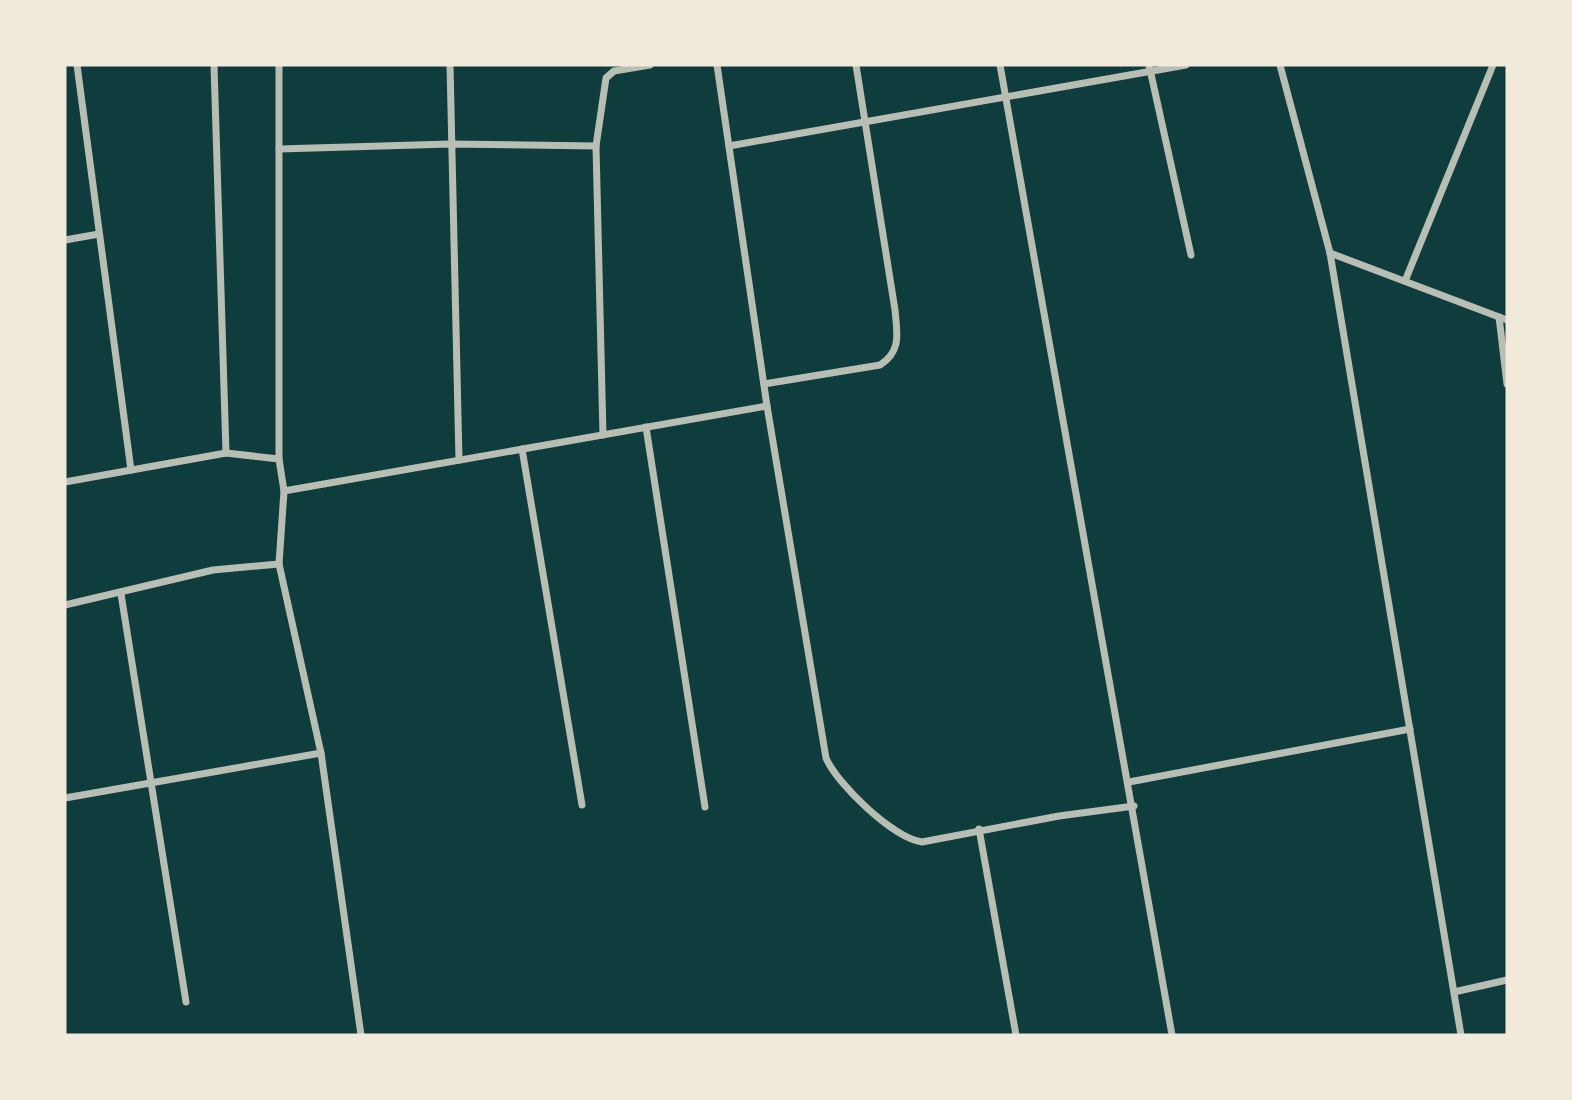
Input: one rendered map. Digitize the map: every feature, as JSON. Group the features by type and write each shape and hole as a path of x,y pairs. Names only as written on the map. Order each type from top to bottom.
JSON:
{"street":[{"path":"77,65 131,470"},
{"path":"214,65 226,453"},
{"path":"279,65 279,459 284,491 279,564 321,753 362,1035"},
{"path":"450,65 459,460"},
{"path":"603,435 596,146 606,78 614,71 650,65"},
{"path":"717,65 767,406 825,758 832,773 893,830 909,840 922,842 979,830 1134,806"},
{"path":"764,384 880,365 892,358 897,349 867,120 856,65"},
{"path":"1000,65 1134,806 1172,1035"},
{"path":"729,146 1006,97 1150,67 1186,65"},
{"path":"1280,65 1330,253 1461,1035"},
{"path":"1405,281 1493,65"},
{"path":"1150,67 1191,255"},
{"path":"279,149 450,144 596,146"},
{"path":"65,240 99,234"},
{"path":"1330,253 1503,319 1507,384"},
{"path":"284,491 767,406"},
{"path":"646,427 705,807"},
{"path":"522,449 582,805"},
{"path":"65,482 226,453 279,459"},
{"path":"65,604 121,594 213,570 279,564"},
{"path":"121,594 186,1002"},
{"path":"1129,782 1410,729"},
{"path":"65,798 321,753"},
{"path":"979,830 1016,1035"},
{"path":"1454,992 1507,980"}]}
